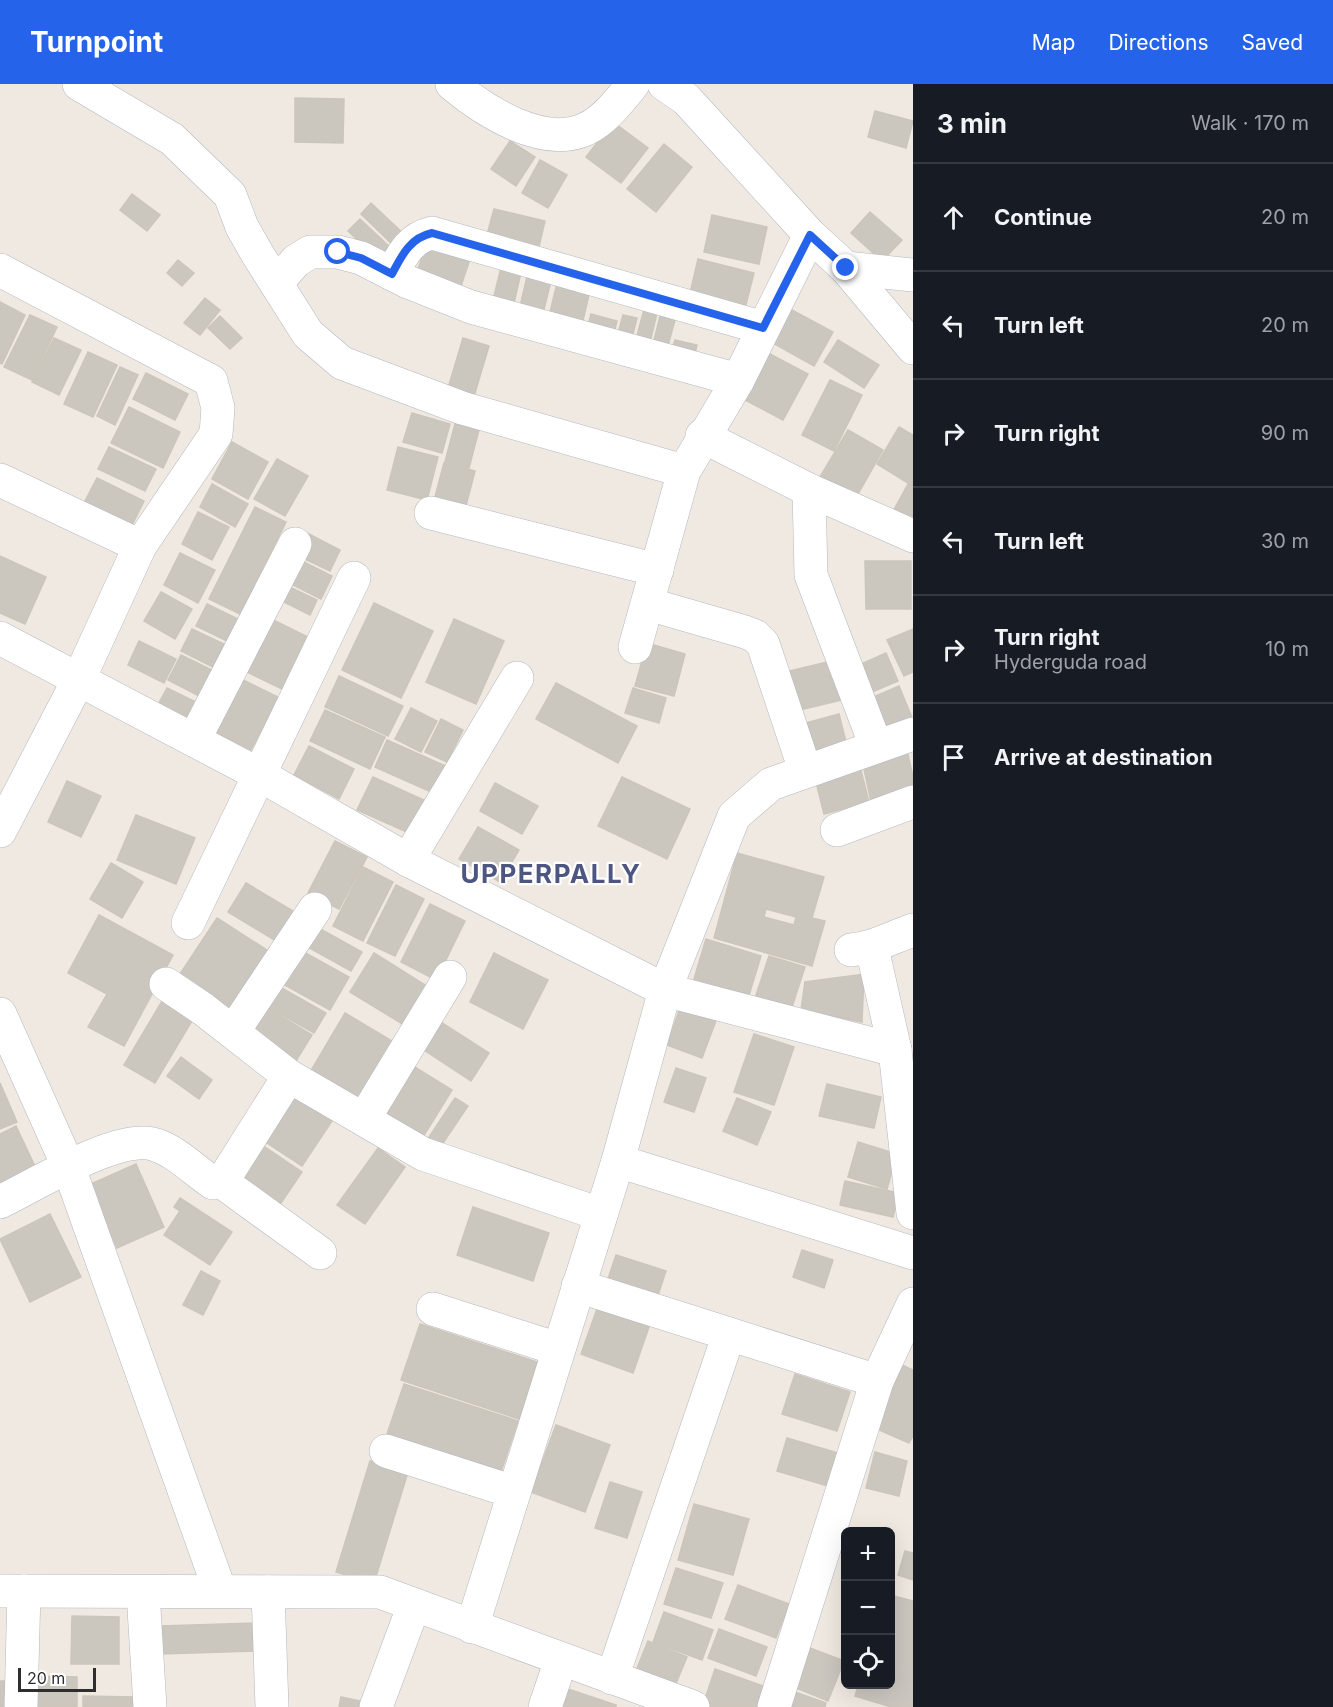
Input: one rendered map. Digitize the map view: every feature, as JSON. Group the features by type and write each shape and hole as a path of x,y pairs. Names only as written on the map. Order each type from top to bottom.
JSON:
{"street":[{"path":"79,84 172,139 230,195 242,227 308,334 342,363 462,408 684,471"},
{"path":"452,84 498,115 532,130 561,136 587,129 607,113 633,84"},
{"path":"664,84 694,94 810,235 846,268 913,348"},
{"path":"392,274 411,243 421,235 432,233 763,328"},
{"path":"635,647 684,471 702,436 738,380 810,235"},
{"path":"277,282 296,261 310,252 324,251 361,258 392,274 471,307 738,380"},
{"path":"846,268 913,275"},
{"path":"0,270 211,381 218,408 216,434 140,546 79,679 0,831"},
{"path":"702,436 809,490 913,536"},
{"path":"0,480 140,546"},
{"path":"809,490 811,575 876,746"},
{"path":"431,513 657,570"},
{"path":"194,740 295,544"},
{"path":"188,923 354,578"},
{"path":"648,604 745,632 755,636 763,644 805,770"},
{"path":"0,638 258,774 408,860 665,990 895,1050"},
{"path":"408,860 517,678"},
{"path":"472,1627 618,1161 665,990 734,816 771,784 805,770 913,734"},
{"path":"837,830 913,802"},
{"path":"233,1032 315,909"},
{"path":"913,930 861,949 895,1050 913,1213"},
{"path":"364,1119 450,977"},
{"path":"166,984 289,1076 423,1154 600,1214"},
{"path":"0,1014 69,1168 220,1591"},
{"path":"222,1182 289,1076"},
{"path":"0,1202 111,1147 132,1142 154,1143 167,1149 213,1183 222,1182 320,1253"},
{"path":"618,1161 913,1253"},
{"path":"578,1286 877,1381"},
{"path":"774,1707 877,1381 913,1304"},
{"path":"433,1309 558,1349"},
{"path":"612,1678 729,1334"},
{"path":"386,1451 514,1492"},
{"path":"21,1707 12,1591 380,1592 693,1707"},
{"path":"143,1592 150,1707"},
{"path":"268,1592 272,1707"},
{"path":"376,1707 414,1605"},
{"path":"545,1707 561,1660"}],"building":[{"path":"295,98 344,99 343,143 295,142"},
{"path":"875,111 913,121 906,148 868,137"},
{"path":"613,122 648,148 621,183 586,157"},
{"path":"510,141 535,157 516,186 491,169"},
{"path":"664,144 692,167 656,212 627,189"},
{"path":"540,160 567,175 548,208 522,193"},
{"path":"132,194 160,215 147,231 120,210"},
{"path":"371,203 408,238 397,249 361,214"},
{"path":"494,209 545,221 536,259 484,246"},
{"path":"870,212 902,240 882,261 851,233"},
{"path":"712,215 767,227 759,264 704,252"},
{"path":"360,219 392,249 381,262 348,231"},
{"path":"429,236 473,250 459,292 415,278"},
{"path":"698,259 754,273 743,316 688,302"},
{"path":"178,260 194,273 182,286 167,273"},
{"path":"502,264 522,268 512,312 491,308"},
{"path":"529,268 553,273 541,321 518,315"},
{"path":"558,279 591,286 581,329 548,321"},
{"path":"205,298 220,310 200,335 184,323"},
{"path":"0,302 25,315 2,364 0,363"},
{"path":"645,306 658,309 648,350 634,347"},
{"path":"790,309 833,332 814,366 771,342"},
{"path":"591,314 617,321 612,341 586,334"},
{"path":"30,315 57,327 32,380 4,367"},
{"path":"623,315 637,318 630,345 616,341"},
{"path":"220,316 242,338 230,349 208,328"},
{"path":"660,316 675,320 665,356 651,353"},
{"path":"54,338 81,350 59,395 32,382"},
{"path":"463,338 489,346 472,403 446,395"},
{"path":"675,340 697,345 693,363 670,357"},
{"path":"838,340 879,365 864,388 824,362"},
{"path":"88,352 117,365 93,417 64,404"},
{"path":"768,353 808,374 783,420 743,399"},
{"path":"120,367 138,375 115,425 97,416"},
{"path":"146,373 188,394 175,420 133,399"},
{"path":"830,380 862,395 834,451 802,435"},
{"path":"129,407 180,432 163,468 111,443"},
{"path":"412,413 450,424 442,453 403,442"},
{"path":"456,420 480,426 469,468 445,462"},
{"path":"899,427 913,435 913,486 877,464"},
{"path":"848,430 883,450 850,508 814,487"},
{"path":"232,442 268,462 248,499 212,479"},
{"path":"109,447 156,469 145,491 98,469"},
{"path":"398,447 438,457 427,500 387,490"},
{"path":"277,459 308,476 285,516 254,499"},
{"path":"444,463 475,471 463,517 432,508"},
{"path":"97,478 144,501 131,527 84,503"},
{"path":"212,484 248,504 235,527 200,507"},
{"path":"908,484 913,487 913,530 890,517"},
{"path":"255,507 286,522 240,614 209,599"},
{"path":"198,512 229,527 212,560 182,544"},
{"path":"303,531 340,550 330,571 292,553"},
{"path":"180,553 215,570 198,603 164,585"},
{"path":"290,555 332,576 321,599 279,578"},
{"path":"0,556 46,577 25,624 0,613"},
{"path":"865,561 911,561 911,609 866,609"},
{"path":"277,581 317,600 310,615 270,595"},
{"path":"161,592 192,609 175,639 144,621"},
{"path":"374,603 433,631 401,698 342,670"},
{"path":"207,604 240,620 229,642 196,626"},
{"path":"265,616 310,638 284,690 239,668"},
{"path":"454,619 504,641 476,704 426,682"},
{"path":"192,629 224,644 213,667 181,651"},
{"path":"913,629 913,672 904,676 887,640"},
{"path":"139,641 176,659 164,683 128,665"},
{"path":"647,643 685,654 674,696 635,686"},
{"path":"886,653 898,681 860,697 848,670"},
{"path":"181,655 216,672 203,698 168,680"},
{"path":"832,661 842,700 795,711 785,672"},
{"path":"231,674 278,697 251,750 205,727"},
{"path":"339,676 403,706 388,736 325,707"},
{"path":"556,683 637,726 618,763 536,719"},
{"path":"899,686 913,720 875,737 860,703"},
{"path":"167,688 206,707 192,735 152,716"},
{"path":"633,688 666,698 659,723 625,713"},
{"path":"411,708 437,721 421,752 395,739"},
{"path":"325,710 385,737 370,769 310,741"},
{"path":"839,714 846,742 803,753 795,726"},
{"path":"441,719 463,730 447,762 425,752"},
{"path":"387,740 450,768 438,795 375,767"},
{"path":"309,746 354,769 339,799 294,775"},
{"path":"907,750 913,777 913,797 872,806 862,760"},
{"path":"859,763 869,802 824,814 814,774"},
{"path":"373,777 424,800 409,833 357,810"},
{"path":"622,777 690,809 667,859 598,826"},
{"path":"67,781 101,796 81,837 48,822"},
{"path":"495,783 538,806 522,834 480,811"},
{"path":"136,815 195,838 176,884 117,860"},
{"path":"478,827 519,850 500,882 459,859"},
{"path":"335,841 367,857 339,909 308,893"},
{"path":"737,853 824,877 812,918 825,921 812,966 714,938","holes":["766,909 796,917 794,925 764,917"]},
{"path":"111,863 143,882 122,918 90,899"},
{"path":"363,867 393,882 363,941 333,926"},
{"path":"246,883 293,911 276,941 228,912"},
{"path":"396,885 424,899 395,956 367,943"},
{"path":"430,904 465,921 436,980 401,962"},
{"path":"99,915 173,955 124,1046 88,1027 107,994 68,973"},
{"path":"217,918 270,952 229,1015 176,980"},
{"path":"315,926 362,952 351,971 304,945"},
{"path":"706,939 761,956 749,995 694,979"},
{"path":"300,950 349,977 330,1010 281,983"},
{"path":"374,953 433,990 409,1028 350,992"},
{"path":"494,953 548,980 523,1029 470,1002"},
{"path":"769,956 805,967 790,1013 754,1001"},
{"path":"864,974 862,1022 801,1010 805,982"},
{"path":"278,986 326,1013 314,1033 266,1006"},
{"path":"168,991 199,1009 155,1083 124,1065"},
{"path":"681,1005 717,1018 702,1058 667,1045"},
{"path":"266,1007 312,1035 291,1069 245,1041"},
{"path":"345,1013 397,1044 360,1105 309,1074"},
{"path":"439,1021 489,1053 471,1081 421,1048"},
{"path":"754,1034 794,1047 774,1105 734,1092"},
{"path":"181,1057 212,1080 199,1099 167,1076"},
{"path":"413,1066 452,1090 423,1137 384,1114"},
{"path":"676,1068 706,1078 694,1112 664,1102"},
{"path":"0,1083 17,1122 0,1129"},
{"path":"827,1084 881,1097 874,1128 819,1116"},
{"path":"296,1093 334,1118 302,1166 264,1141"},
{"path":"455,1098 468,1106 439,1149 427,1140"},
{"path":"737,1098 771,1112 757,1145 723,1131"},
{"path":"16,1126 40,1177 0,1195 0,1134"},
{"path":"858,1142 897,1154 887,1189 848,1177"},
{"path":"265,1147 302,1172 275,1212 238,1188"},
{"path":"378,1148 405,1167 365,1224 337,1205"},
{"path":"136,1164 164,1227 117,1248 89,1185"},
{"path":"845,1181 899,1193 893,1217 840,1205"},
{"path":"180,1198 232,1232 210,1265 164,1235 180,1211 174,1207"},
{"path":"473,1207 549,1233 533,1281 457,1255"},
{"path":"50,1214 81,1277 30,1302 0,1239"},
{"path":"802,1250 833,1260 824,1288 793,1277"},
{"path":"616,1255 666,1271 658,1295 608,1279"},
{"path":"201,1271 220,1281 203,1315 183,1305"},
{"path":"597,1309 649,1327 633,1373 581,1354"},
{"path":"420,1324 537,1362 519,1419 401,1380"},
{"path":"902,1365 913,1370 913,1436 909,1443 875,1428"},
{"path":"795,1374 850,1392 837,1431 782,1414"},
{"path":"404,1384 518,1421 500,1475 386,1437"},
{"path":"556,1425 610,1445 585,1512 531,1492"},
{"path":"787,1438 838,1453 828,1486 777,1471"},
{"path":"875,1452 907,1461 899,1496 866,1488"},
{"path":"370,1461 408,1472 374,1583 336,1572"},
{"path":"610,1482 642,1492 627,1538 595,1528"},
{"path":"694,1504 749,1519 733,1575 678,1560"},
{"path":"905,1551 913,1553 913,1580 898,1575"},
{"path":"676,1568 723,1583 711,1618 664,1604"},
{"path":"738,1585 789,1604 776,1638 725,1619"},
{"path":"895,1596 913,1601 913,1707 891,1707 855,1696 857,1689 895,1689"},
{"path":"664,1612 713,1630 702,1660 653,1642"},
{"path":"72,1616 119,1617 119,1664 71,1664"},
{"path":"259,1623 260,1651 161,1654 160,1626"},
{"path":"719,1629 767,1647 756,1676 708,1658"},
{"path":"648,1641 687,1657 672,1693 633,1678"},
{"path":"810,1648 841,1660 841,1668 828,1701 794,1687"},
{"path":"715,1669 766,1687 760,1707 703,1705"},
{"path":"30,1676 77,1677 77,1707 30,1707"},
{"path":"0,1681 8,1681 8,1707 0,1707"},
{"path":"565,1688 616,1705 616,1707 559,1707"},
{"path":"795,1692 826,1703 825,1707 789,1707"},
{"path":"83,1696 135,1697 135,1707 83,1707"},
{"path":"341,1697 370,1703 369,1707 339,1707"}],"district":[{"name":"UPPERPALLY","path":"551,873"}],"route":[{"path":"338,252 361,258 392,274 411,243 421,235 432,233 763,328 810,235 846,268"}]}
